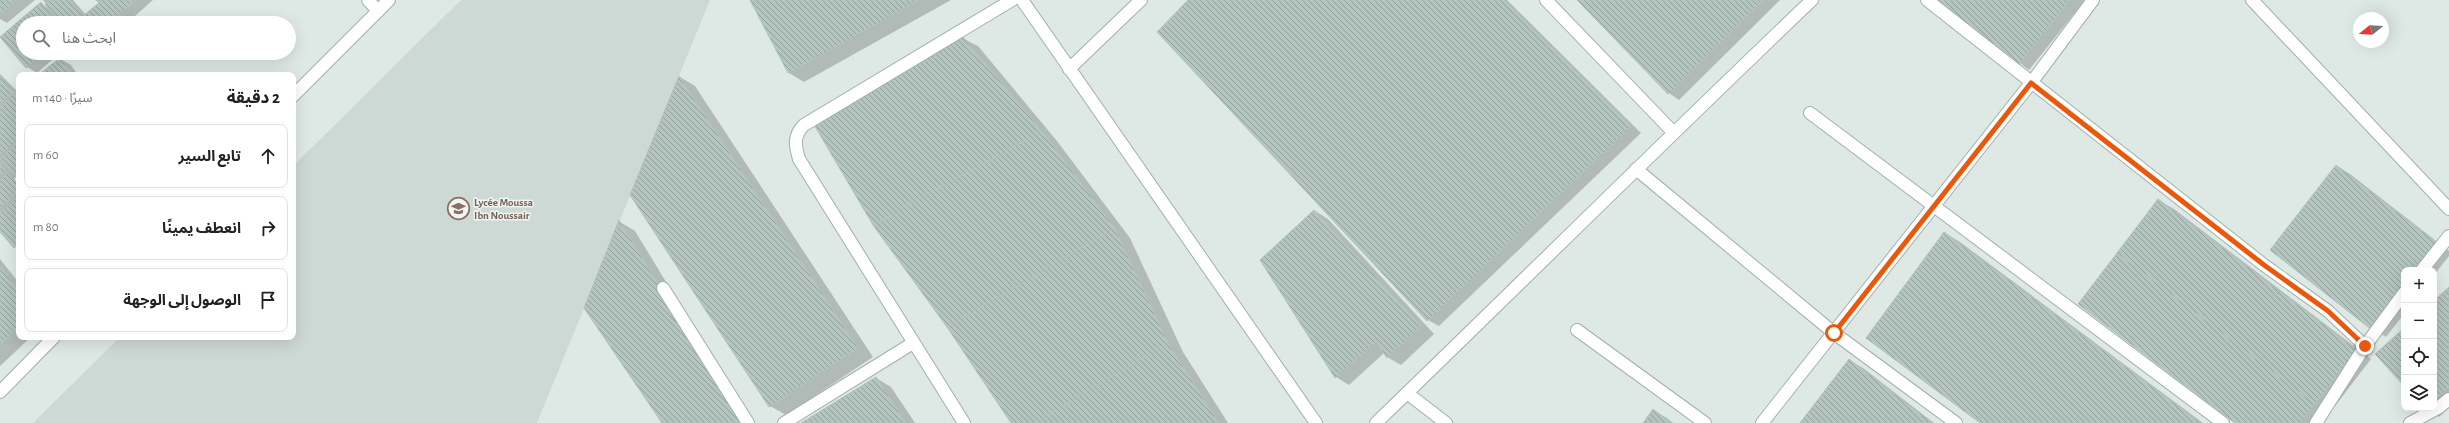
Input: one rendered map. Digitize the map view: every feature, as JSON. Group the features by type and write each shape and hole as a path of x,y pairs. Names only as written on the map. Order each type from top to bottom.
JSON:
{"street":[{"path":"368,0 378,11"},
{"path":"296,93 389,0"},
{"path":"964,423 799,159 795,139 798,131 804,125 1012,0"},
{"path":"1022,0 1316,423"},
{"path":"1069,69 1141,0"},
{"path":"1546,0 1673,132"},
{"path":"1376,423 1523,282 1673,132 1812,0"},
{"path":"1927,0 2258,260 2328,311 2365,346"},
{"path":"1762,423 2031,83 2093,0"},
{"path":"2252,0 2449,209"},
{"path":"1810,113 2223,423"},
{"path":"1636,169 1834,333 1956,423"},
{"path":"2424,267 2449,236"},
{"path":"663,288 748,423"},
{"path":"2316,423 2365,346 2401,297"},
{"path":"1577,330 1705,423"},
{"path":"0,392 51,340"},
{"path":"784,423 913,343"},
{"path":"1407,393 1446,423"},
{"path":"2410,423 2438,408 2449,399"}],"shaded area":[{"name":"Lycée Moussa Ibn Noussair","path":"461,0 710,0 537,423 33,423 117,340 296,340 296,163"}],"building":[{"path":"0,0 17,0 0,15"},
{"path":"49,0 68,0 83,16 55,16 45,4"},
{"path":"102,0 136,0 117,16 83,16"},
{"path":"750,0 920,0 788,73"},
{"path":"1188,0 1504,0 1631,126 1427,321 1157,32"},
{"path":"1577,0 1763,0 1668,94"},
{"path":"1936,0 2070,0 2018,65"},
{"path":"41,2 52,16 25,16"},
{"path":"16,23 16,56 0,37"},
{"path":"962,36 1042,131 873,225 813,123"},
{"path":"19,60 35,60 26,68"},
{"path":"57,60 62,60 71,72 42,72"},
{"path":"0,76 14,92 0,104"},
{"path":"679,76 858,348 769,407 630,195"},
{"path":"15,93 16,141 0,155 0,107"},
{"path":"1042,131 1115,228 947,327 873,225"},
{"path":"16,143 16,177 0,159"},
{"path":"0,165 6,171 0,176"},
{"path":"2336,165 2438,244 2420,267 2401,267 2401,293 2372,330 2270,250"},
{"path":"7,173 16,183 16,194 0,208 0,180"},
{"path":"16,199 16,246 14,248 0,232 0,213"},
{"path":"2158,199 2356,349 2315,404 2117,253"},
{"path":"1314,210 1421,326 1387,358 1376,341 1335,378 1260,260"},
{"path":"619,220 743,423 662,423 584,308"},
{"path":"1115,228 1168,343 1034,423 1011,423 947,327"},
{"path":"1944,232 2201,423 1980,423 1866,338"},
{"path":"2117,253 2315,404 2300,423 2235,423 2078,304"},
{"path":"0,267 16,286 16,330 0,345"},
{"path":"2449,287 2449,309 2438,297"},
{"path":"2438,297 2449,309 2449,387 2437,398 2437,303"},
{"path":"2401,331 2401,383 2375,354"},
{"path":"1168,343 1219,423 1034,423"},
{"path":"1849,359 1932,423 1800,423"},
{"path":"876,377 906,423 801,423"},
{"path":"1653,409 1671,423 1643,423"}],"place":[{"name":"Lycée Moussa Ibn Noussair","path":"459,208"}],"route":[{"path":"1834,333 2031,83 2264,265 2328,311 2365,346"}]}
